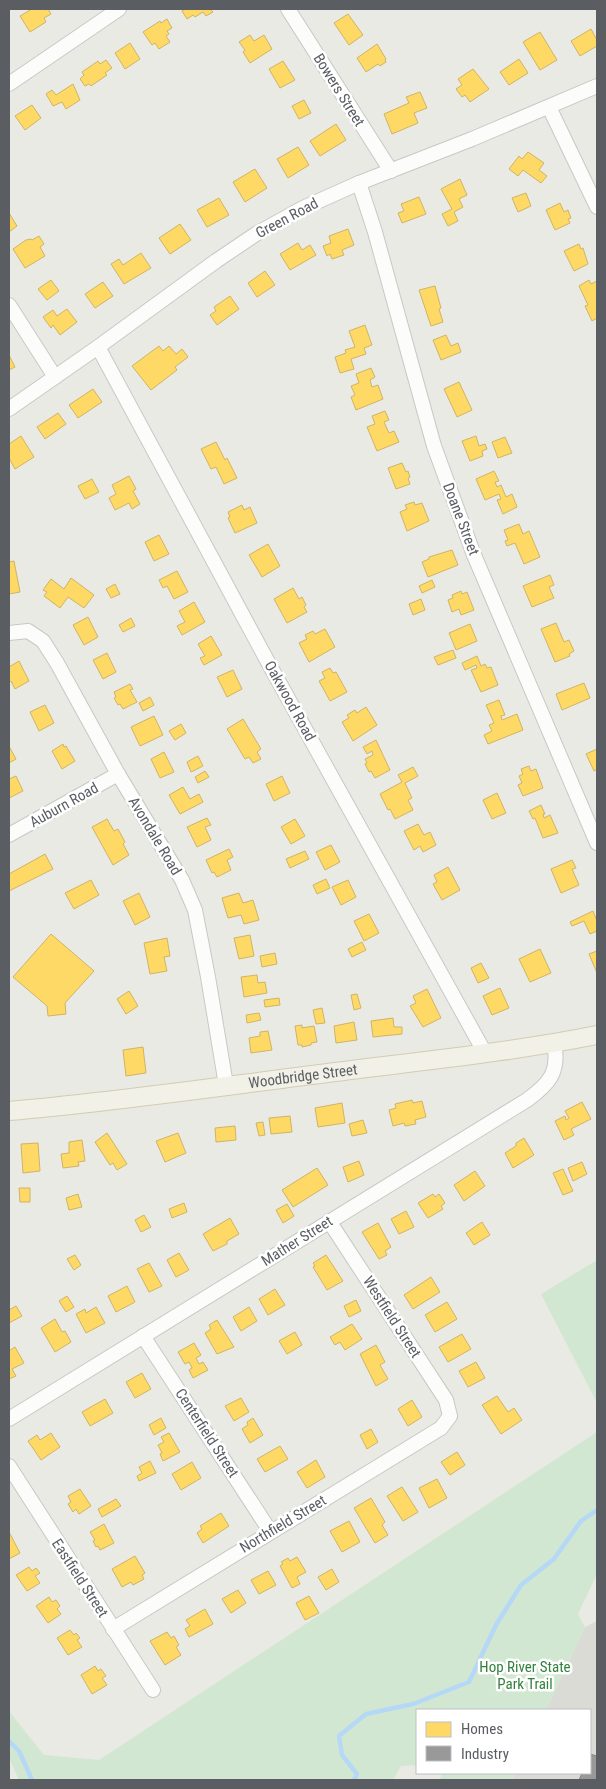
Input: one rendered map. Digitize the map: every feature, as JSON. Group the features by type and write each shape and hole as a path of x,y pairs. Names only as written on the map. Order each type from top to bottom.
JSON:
{"main road":[{"name":"Woodbridge Street","path":"9,1111 78,1105 485,1053 597,1035"}],"street":[{"path":"9,84 119,9"},
{"name":"Bowers Street","path":"288,9 391,171"},
{"name":"Green Road","path":"9,410 98,348 179,287 256,234 303,208 359,183 597,86"},
{"path":"549,107 597,208"},
{"name":"Doane Street","path":"359,183 375,232 434,446 474,555 597,843"},
{"path":"9,305 55,377"},
{"name":"Oakwood Road","path":"98,348 264,656 485,1053"},
{"name":"Avondale Road","path":"9,633 28,631 43,642 57,663 118,774 182,880 195,910 226,1085"},
{"name":"Auburn Road","path":"9,836 118,774"},
{"name":"Mather Street","path":"9,1419 527,1100 543,1088 554,1073 557,1057 554,1043"},
{"name":"Westfield Street","path":"329,1221 446,1400 450,1416"},
{"name":"Centerfield Street","path":"144,1336 270,1531"},
{"name":"Northfield Street","path":"113,1629 270,1531 442,1428 450,1416"},
{"name":"Eastfield Street","path":"9,1466 153,1690"}],"shaded area":[{"path":"597,1621 597,1780 513,1780 516,1774 591,1774 591,1709 546,1709 585,1627"}],"green space":[{"path":"597,1260 597,1403 541,1294"},
{"name":"Hop River State Park Trail","path":"597,1432 597,1574 578,1614 585,1627 546,1709 416,1709 416,1765 401,1766 393,1780 19,1780 9,1758 9,1711 44,1755 99,1760"},
{"path":"442,1774 516,1774 513,1780 439,1780"}],"building: Homes":[{"path":"32,9 48,9 51,14 44,18 46,22 30,32 20,16"},
{"path":"185,9 210,9 213,12 206,16 203,12 187,19 182,11"},
{"path":"348,14 363,35 349,45 334,23"},
{"path":"167,19 172,28 167,31 169,34 166,36 170,42 159,49 155,43 152,45 143,32 160,21 161,23"},
{"path":"591,29 597,40 597,46 580,56 571,41"},
{"path":"540,32 557,60 540,70 523,42"},
{"path":"250,35 254,41 264,35 272,49 250,63 243,52 245,50 239,42"},
{"path":"130,43 140,59 125,69 115,53"},
{"path":"377,44 386,62 380,66 378,64 366,72 357,58"},
{"path":"519,59 528,73 509,85 500,72"},
{"path":"106,60 112,68 105,73 107,75 91,86 89,84 85,86 80,79 84,75 82,72 98,61 100,64"},
{"path":"283,61 295,80 280,88 269,69"},
{"path":"473,69 489,89 470,102 465,95 462,97 456,89 462,85 458,79"},
{"path":"73,84 80,100 66,109 62,102 53,106 46,94 52,90 56,95"},
{"path":"420,92 427,108 414,113 418,123 392,134 384,114 409,103 406,97"},
{"path":"304,100 311,113 299,119 292,106"},
{"path":"32,105 41,118 25,130 15,116"},
{"path":"336,124 346,140 320,156 310,141"},
{"path":"298,147 309,165 288,178 277,159"},
{"path":"528,152 544,163 539,170 547,176 541,183 523,170 518,176 509,169 519,156 522,159"},
{"path":"255,169 267,188 245,202 233,182"},
{"path":"460,179 467,195 459,199 463,207 454,212 458,221 448,226 442,214 452,209 441,189"},
{"path":"526,193 531,206 518,212 512,198"},
{"path":"419,197 426,214 402,223 398,213 404,211 401,204"},
{"path":"219,198 229,215 207,227 197,210"},
{"path":"560,203 564,212 568,210 571,218 568,219 570,223 555,230 546,210"},
{"path":"9,213 17,226 9,232"},
{"path":"180,224 191,240 170,254 159,238"},
{"path":"348,229 354,245 342,250 344,255 332,259 330,254 327,256 323,246 331,243 329,236"},
{"path":"39,236 44,244 40,247 45,256 25,268 13,249 26,240 32,240"},
{"path":"298,243 302,250 310,245 316,255 290,270 280,254"},
{"path":"579,244 581,249 583,248 588,264 574,271 564,251"},
{"path":"141,253 151,268 124,284 111,264 119,259 123,265"},
{"path":"265,271 275,285 257,297 248,283"},
{"path":"51,280 59,291 47,300 38,289"},
{"path":"589,280 591,284 597,281 597,318 592,321 585,306 588,305 579,286"},
{"path":"103,282 113,296 95,308 85,294"},
{"path":"435,286 443,322 431,326 419,290"},
{"path":"230,296 239,309 217,325 210,315 216,311 214,307"},
{"path":"67,309 77,322 60,335 53,325 51,328 43,317 53,310 57,316"},
{"path":"365,325 372,345 364,348 366,354 351,359 354,369 340,373 335,357 346,353 345,350 355,347 349,331"},
{"path":"446,335 451,346 458,343 461,352 441,360 433,340"},
{"path":"159,346 163,351 169,346 176,354 182,349 188,357 175,367 177,370 151,390 132,366"},
{"path":"9,355 15,367 9,370"},
{"path":"371,368 375,377 370,380 372,387 378,385 383,399 356,410 351,397 355,395 351,386 359,383 356,374"},
{"path":"459,382 472,410 457,417 444,389"},
{"path":"93,389 102,402 78,418 69,405"},
{"path":"385,411 389,420 384,422 389,433 394,431 399,442 377,451 367,427 375,424 372,416"},
{"path":"58,413 66,424 45,439 37,427"},
{"path":"21,436 34,457 15,469 9,458 9,444"},
{"path":"476,436 479,446 485,444 487,449 482,451 483,456 470,461 462,441"},
{"path":"505,437 512,453 498,458 492,442"},
{"path":"216,442 237,478 224,484 216,467 211,469 201,449"},
{"path":"402,463 406,472 408,471 410,484 396,489 388,468"},
{"path":"494,471 499,481 495,482 497,487 501,485 506,497 512,494 517,507 503,514 497,500 501,499 499,494 485,500 476,479"},
{"path":"129,476 136,489 133,491 140,504 132,509 129,503 115,510 109,498 116,494 112,485"},
{"path":"92,479 99,492 85,499 78,486"},
{"path":"414,502 415,505 422,503 429,521 407,531 400,512 407,509 405,505"},
{"path":"242,505 244,510 250,507 257,523 235,533 228,518 230,517 228,512"},
{"path":"519,524 523,534 529,531 540,557 524,564 515,543 507,546 505,541 508,540 504,530"},
{"path":"159,535 169,554 154,561 145,542"},
{"path":"268,544 280,566 262,577 249,555"},
{"path":"452,550 458,565 428,577 422,562 429,559 429,557"},
{"path":"14,561 20,592 9,594 9,562"},
{"path":"177,571 188,592 174,599 167,586 163,588 159,580"},
{"path":"550,575 554,585 549,587 554,598 532,607 523,586"},
{"path":"71,578 94,595 84,608 68,597 60,608 44,596 47,592 43,590 51,579 64,589"},
{"path":"432,580 435,587 422,593 419,586"},
{"path":"115,584 120,594 111,598 106,589"},
{"path":"293,588 299,599 302,597 307,612 287,623 274,599"},
{"path":"461,591 462,594 467,592 474,610 461,615 459,609 452,612 448,600 453,598 452,595"},
{"path":"421,599 425,610 413,615 409,604"},
{"path":"194,602 205,622 182,635 177,626 185,622 179,611"},
{"path":"88,617 98,637 84,645 73,625"},
{"path":"131,618 135,626 123,632 119,625"},
{"path":"556,623 564,642 569,640 574,651 569,654 570,656 555,662 541,629"},
{"path":"470,624 477,641 456,650 449,633"},
{"path":"325,629 335,647 309,662 299,643 307,639 305,635 313,631 315,634"},
{"path":"211,636 222,655 204,665 200,658 205,656 198,644"},
{"path":"453,650 456,658 438,665 434,657"},
{"path":"107,653 116,672 103,679 93,660"},
{"path":"477,656 481,666 485,664 487,668 491,667 498,685 481,692 471,670 477,668 476,665 465,670 462,663"},
{"path":"19,661 29,681 15,689 11,681 9,683 9,667"},
{"path":"330,668 333,673 336,672 347,692 330,701 319,681 325,678 322,672"},
{"path":"233,670 242,689 227,697 217,677"},
{"path":"584,683 590,698 562,710 556,694"},
{"path":"130,684 133,689 130,690 137,702 123,709 114,698 116,697 114,692"},
{"path":"150,697 154,705 143,711 139,703"},
{"path":"499,700 505,715 501,716 502,720 517,714 523,730 488,744 484,735 492,731 489,725 494,723 486,705"},
{"path":"45,705 54,723 39,731 30,712"},
{"path":"366,707 377,725 353,741 342,722 349,718 347,715 355,710 357,713"},
{"path":"154,716 163,735 140,746 131,727"},
{"path":"243,719 261,749 257,752 261,759 253,763 249,757 245,759 227,729"},
{"path":"181,724 186,733 175,740 169,731"},
{"path":"376,740 390,770 375,778 365,764 367,763 365,759 373,755 372,751 367,754 363,747"},
{"path":"63,744 75,761 62,769 52,751"},
{"path":"9,748 16,759 9,763"},
{"path":"597,749 597,769 594,771 586,754"},
{"path":"164,752 174,772 160,778 151,759"},
{"path":"198,756 203,766 191,772 187,762"},
{"path":"529,766 531,771 536,769 543,788 523,796 518,785 522,783 519,776 523,774 521,769"},
{"path":"413,767 418,776 405,783 412,798 408,800 413,810 395,819 380,794 402,782 398,775"},
{"path":"205,771 209,777 198,783 195,777"},
{"path":"16,776 23,791 9,798 9,779"},
{"path":"282,776 290,793 274,801 266,784"},
{"path":"183,787 190,799 199,794 203,802 180,814 169,795"},
{"path":"497,793 506,813 492,819 483,800"},
{"path":"541,805 545,814 543,814 544,818 550,815 558,833 543,838 535,818 533,819 529,811"},
{"path":"207,818 211,825 205,827 211,840 197,847 187,827"},
{"path":"107,819 114,831 118,829 129,855 113,865 92,827"},
{"path":"295,819 305,836 291,844 281,827"},
{"path":"418,824 424,835 430,832 436,845 423,852 420,846 414,850 404,831"},
{"path":"331,845 340,862 325,870 316,852"},
{"path":"229,849 233,857 227,860 231,870 217,877 214,872 212,873 206,860"},
{"path":"305,851 309,859 290,868 286,859"},
{"path":"45,854 53,869 9,891 9,874"},
{"path":"572,860 576,868 572,869 579,885 561,893 551,869"},
{"path":"448,867 460,890 442,900 433,884 437,882 434,875"},
{"path":"326,879 330,888 317,894 313,885"},
{"path":"91,880 99,895 74,909 65,893"},
{"path":"348,880 356,897 341,905 332,887"},
{"path":"139,893 150,917 135,925 123,901"},
{"path":"239,893 243,903 253,900 259,920 244,924 241,915 228,918 222,898"},
{"path":"593,911 597,921 597,931 590,934 584,921 572,926 570,922"},
{"path":"369,914 379,933 364,941 354,921"},
{"path":"51,934 94,971 65,1003 66,1014 48,1016 47,1006 13,977"},
{"path":"250,935 254,956 239,959 234,938"},
{"path":"167,938 170,956 164,957 167,971 150,974 144,943"},
{"path":"362,942 366,950 352,957 348,949"},
{"path":"540,949 551,973 530,982 519,959"},
{"path":"597,951 597,973 589,954"},
{"path":"275,953 277,964 262,967 260,956"},
{"path":"481,963 489,978 478,983 471,968"},
{"path":"257,975 258,983 265,982 267,993 244,997 241,977"},
{"path":"500,988 509,1008 492,1015 483,996"},
{"path":"427,989 441,1018 423,1027 410,1006 416,1003 413,996"},
{"path":"129,991 138,1006 126,1014 117,999"},
{"path":"357,994 361,1008 354,1010 351,995"},
{"path":"279,998 280,1005 265,1007 264,1000"},
{"path":"322,1008 325,1023 316,1024 313,1010"},
{"path":"259,1013 261,1020 247,1023 246,1015"},
{"path":"393,1018 394,1027 402,1027 402,1034 373,1037 371,1021"},
{"path":"354,1022 357,1040 336,1043 334,1026"},
{"path":"302,1025 302,1028 314,1026 317,1042 302,1047 302,1045 298,1045 295,1026"},
{"path":"268,1031 272,1050 251,1053 249,1038 260,1036 260,1032"},
{"path":"143,1047 146,1073 126,1076 123,1050"},
{"path":"412,1100 413,1103 422,1101 426,1117 415,1120 416,1124 405,1126 404,1123 393,1126 389,1110 396,1108 395,1104"},
{"path":"582,1102 591,1119 571,1129 574,1135 564,1140 555,1121 565,1116 566,1120 569,1118 565,1111"},
{"path":"342,1103 345,1123 318,1127 315,1108"},
{"path":"290,1116 292,1132 271,1134 269,1118"},
{"path":"363,1120 367,1133 352,1136 349,1124"},
{"path":"263,1122 265,1135 259,1136 256,1123"},
{"path":"235,1126 236,1140 216,1142 215,1128"},
{"path":"107,1133 127,1164 117,1170 113,1163 110,1165 95,1142"},
{"path":"178,1133 186,1153 165,1162 156,1141"},
{"path":"524,1138 534,1155 513,1168 505,1153"},
{"path":"82,1140 85,1161 78,1162 79,1166 63,1168 61,1154 69,1153 69,1142"},
{"path":"38,1143 40,1171 23,1173 21,1144"},
{"path":"359,1161 364,1175 348,1182 343,1167"},
{"path":"582,1162 587,1174 573,1181 568,1168"},
{"path":"317,1168 328,1185 293,1207 282,1190"},
{"path":"563,1169 573,1191 563,1195 553,1173"},
{"path":"475,1171 485,1186 464,1201 454,1185"},
{"path":"19,1188 30,1188 30,1202 20,1202"},
{"path":"78,1194 82,1207 69,1210 66,1198"},
{"path":"433,1194 435,1197 439,1194 445,1203 441,1206 443,1209 428,1218 418,1203"},
{"path":"184,1203 187,1212 172,1218 169,1209"},
{"path":"287,1204 294,1216 283,1223 276,1210"},
{"path":"406,1211 414,1227 399,1234 391,1219"},
{"path":"144,1215 151,1227 141,1232 135,1220"},
{"path":"230,1218 239,1234 227,1241 227,1244 213,1251 203,1234"},
{"path":"482,1222 490,1235 474,1245 466,1233"},
{"path":"378,1223 391,1247 385,1251 387,1255 379,1259 362,1232"},
{"path":"179,1253 189,1270 176,1277 167,1260"},
{"path":"75,1255 81,1265 74,1270 67,1259"},
{"path":"326,1255 343,1281 327,1290 313,1267 315,1266 313,1263"},
{"path":"149,1263 162,1286 149,1292 137,1269"},
{"path":"431,1277 440,1292 413,1309 404,1295"},
{"path":"127,1286 135,1302 116,1312 108,1296"},
{"path":"275,1289 285,1305 268,1315 259,1299"},
{"path":"67,1296 74,1307 66,1312 59,1301"},
{"path":"356,1300 361,1311 349,1317 344,1306"},
{"path":"447,1302 457,1319 435,1332 425,1315"},
{"path":"16,1306 22,1316 9,1323 9,1310"},
{"path":"96,1307 105,1323 86,1333 76,1314 85,1309 86,1313"},
{"path":"249,1307 257,1321 241,1331 233,1317"},
{"path":"55,1319 62,1332 65,1331 71,1342 55,1352 41,1328"},
{"path":"217,1320 234,1347 217,1354 205,1333 211,1329 209,1325"},
{"path":"352,1324 362,1339 345,1350 340,1342 335,1345 330,1337"},
{"path":"295,1332 302,1345 287,1354 279,1341"},
{"path":"462,1334 471,1349 448,1362 439,1347"},
{"path":"194,1343 201,1355 196,1358 199,1364 203,1362 208,1370 193,1378 189,1370 192,1368 189,1362 185,1364 178,1352"},
{"path":"376,1345 385,1362 380,1365 388,1379 376,1386 360,1354"},
{"path":"15,1347 24,1363 12,1369 16,1376 9,1379 9,1351"},
{"path":"476,1362 485,1378 468,1387 459,1371"},
{"path":"142,1373 151,1389 135,1398 126,1382"},
{"path":"497,1396 508,1412 514,1408 522,1420 501,1434 482,1405"},
{"path":"241,1398 249,1412 234,1421 225,1406"},
{"path":"105,1399 113,1413 90,1426 82,1412"},
{"path":"412,1400 422,1417 408,1426 398,1409"},
{"path":"161,1418 166,1428 154,1435 149,1425"},
{"path":"253,1418 263,1435 250,1443 242,1429"},
{"path":"371,1429 378,1442 367,1449 360,1435"},
{"path":"51,1433 60,1447 41,1460 28,1441 37,1435 40,1440"},
{"path":"169,1433 180,1452 163,1461 158,1445 164,1442 161,1437"},
{"path":"280,1446 288,1459 265,1472 257,1459"},
{"path":"457,1452 465,1465 450,1475 441,1462"},
{"path":"316,1460 325,1477 307,1488 297,1472"},
{"path":"150,1461 156,1473 139,1481 137,1476 142,1473 139,1467"},
{"path":"192,1462 201,1478 181,1490 172,1474"},
{"path":"437,1479 447,1498 429,1508 419,1488"},
{"path":"402,1487 418,1512 403,1521 387,1496"},
{"path":"80,1489 91,1506 79,1514 76,1509 73,1512 68,1504 71,1502 68,1496"},
{"path":"371,1498 385,1522 382,1525 388,1535 375,1543 354,1508"},
{"path":"116,1499 121,1506 102,1517 98,1509"},
{"path":"221,1513 229,1526 203,1543 197,1533 202,1529 200,1526"},
{"path":"349,1521 360,1542 342,1552 330,1531"},
{"path":"104,1524 114,1543 100,1550 98,1546 96,1547 93,1541 95,1540 90,1532"},
{"path":"9,1532 20,1553 9,1559"},
{"path":"135,1556 145,1573 142,1575 144,1579 133,1585 131,1582 122,1587 112,1569"},
{"path":"297,1557 306,1572 297,1577 300,1584 292,1588 280,1566 283,1564 281,1562 288,1558 290,1561"},
{"path":"29,1567 32,1571 36,1568 40,1573 35,1576 40,1583 27,1591 16,1575"},
{"path":"332,1569 339,1582 326,1590 318,1577"},
{"path":"268,1571 276,1585 259,1594 251,1580"},
{"path":"238,1590 246,1603 231,1613 222,1599"},
{"path":"309,1596 319,1613 305,1620 296,1603"},
{"path":"49,1597 52,1602 56,1600 60,1606 57,1609 61,1614 48,1623 36,1606"},
{"path":"205,1609 213,1624 189,1637 185,1629 190,1626 186,1620"},
{"path":"70,1630 80,1638 77,1640 82,1647 68,1655 57,1638"},
{"path":"167,1632 171,1638 174,1636 179,1645 176,1647 181,1655 165,1665 150,1641"},
{"path":"95,1666 98,1671 101,1669 106,1676 102,1678 107,1685 92,1694 81,1675"}],"building: Industry":[{"path":"591,1754 597,1756 597,1780 579,1780 582,1774 591,1774"}],"waterway":[{"path":"354,1780 357,1774 342,1755 339,1736 366,1714 413,1704 469,1682 496,1625 521,1585 554,1559 581,1521 597,1510"},
{"path":"9,1741 19,1751 32,1780"}]}
